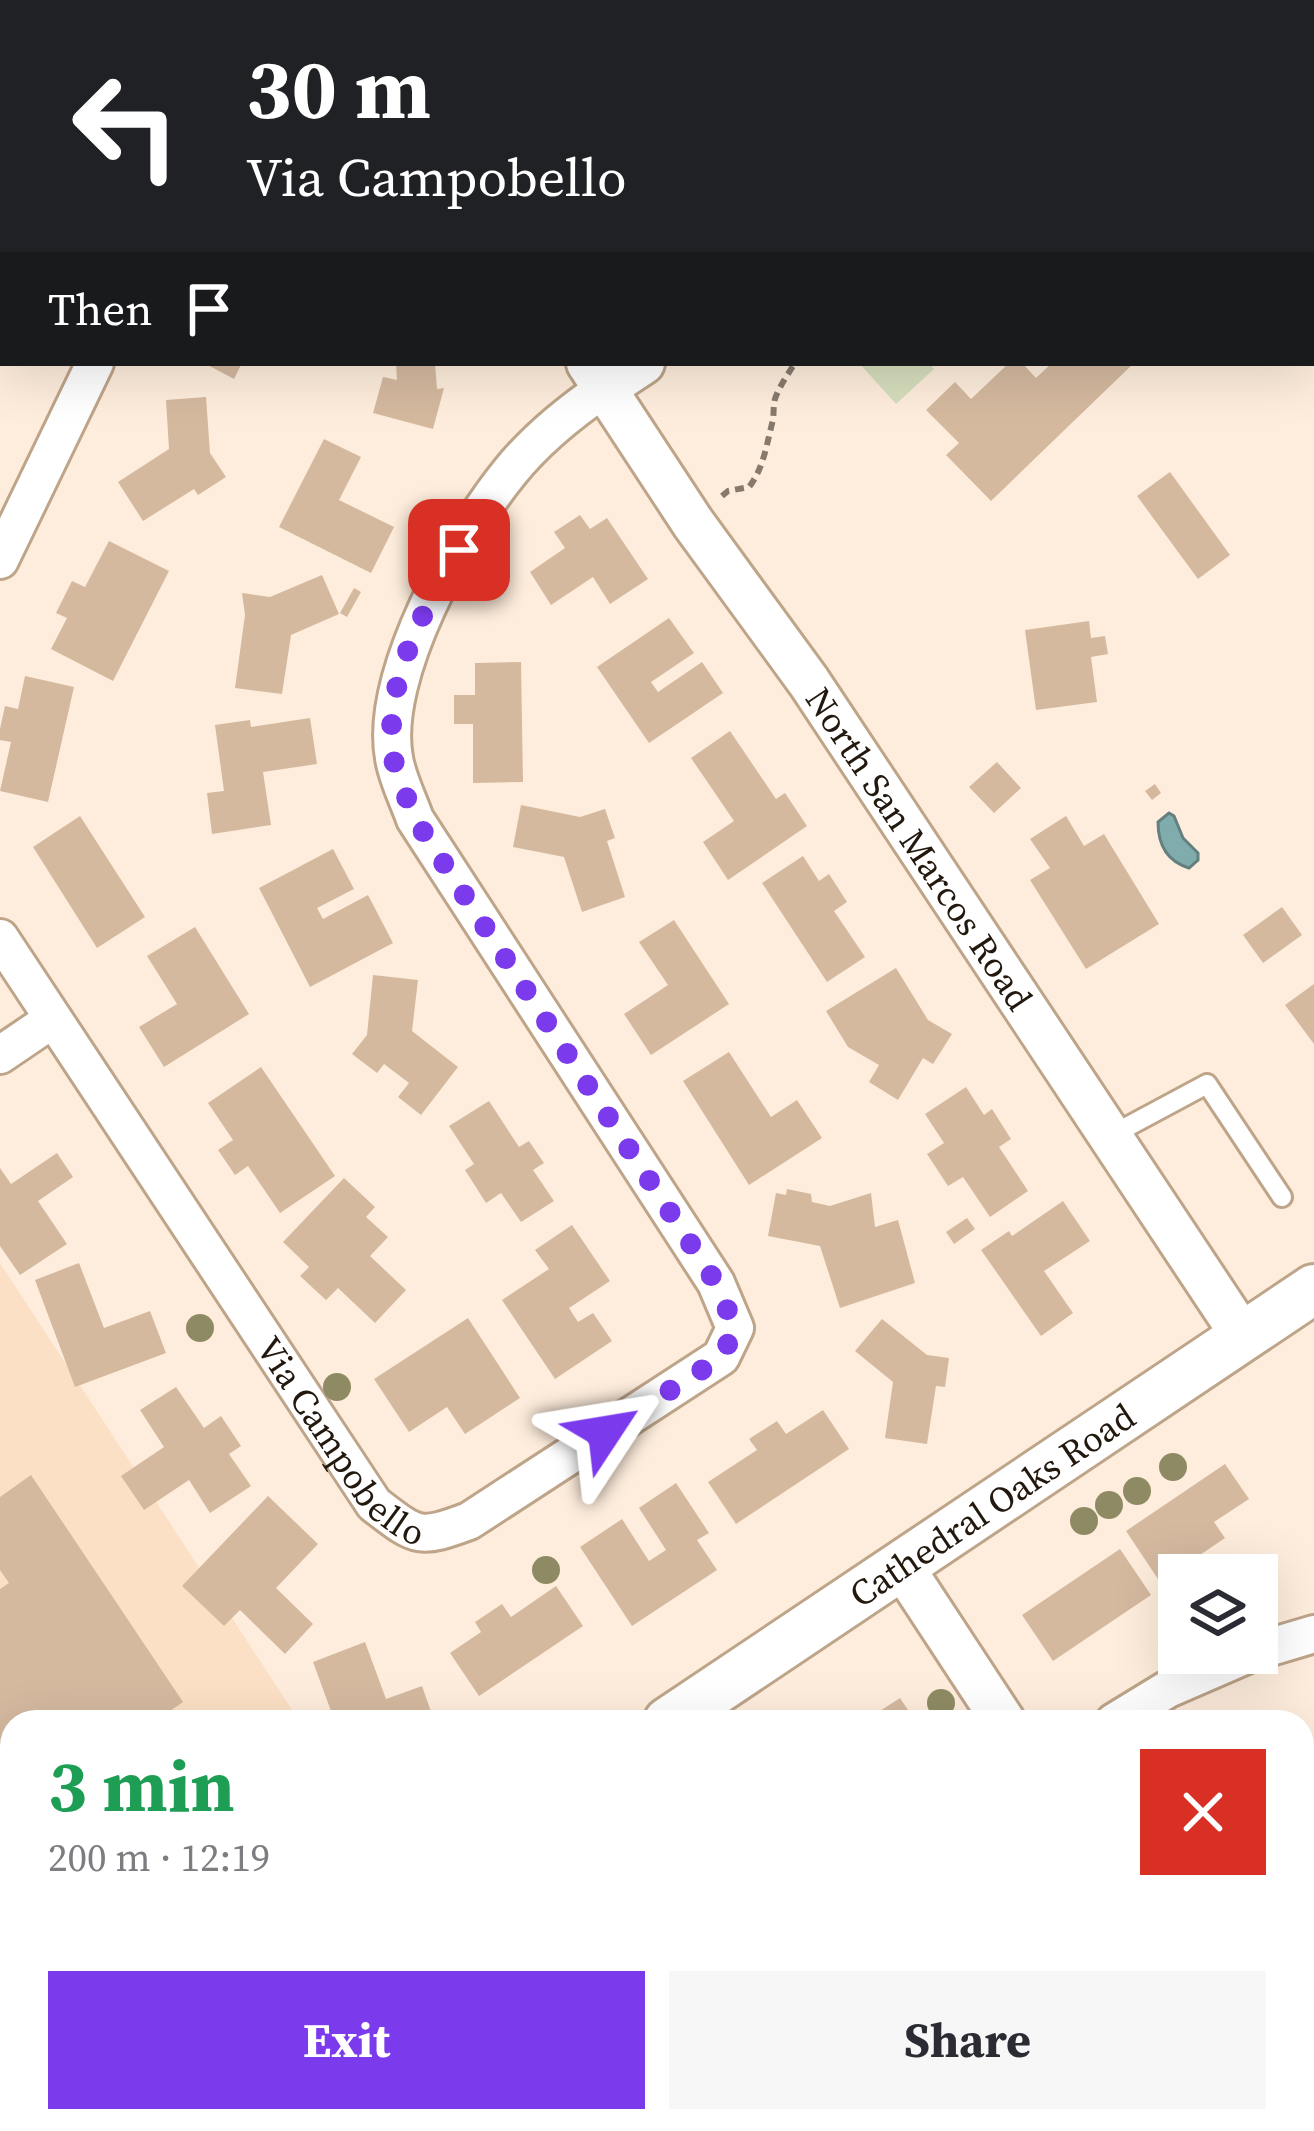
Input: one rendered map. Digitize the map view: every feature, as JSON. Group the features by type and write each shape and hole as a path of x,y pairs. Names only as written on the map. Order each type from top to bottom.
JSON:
{"main road":[{"name":"Cathedral Oaks Road","path":"686,1710 1314,1289"}],"street":[{"path":"0,560 94,366"},
{"path":"597,375 632,366"},
{"name":"North San Marcos Road","path":"597,375 693,523 809,682 1244,1338"},
{"name":"Via Campobello","path":"0,938 374,1504 410,1531 433,1534 469,1521 722,1357 735,1328 716,1283 415,819 393,757 394,707 409,646 441,580 509,472 597,375"},
{"path":"0,1055 53,1018"},
{"path":"902,1565 996,1710"},
{"path":"1278,1645 1314,1634"},
{"path":"1134,1710 1203,1674"}],"lane":[{"path":"1110,1136 1207,1084 1282,1197"}],"path":[{"path":"693,523 728,491 749,487 756,478 773,404 793,366"}],"shaded area":[{"path":"0,1263 292,1710 0,1710"}],"green space":[{"path":"862,366 932,366 934,369 896,404"}],"water":[{"path":"1169,813 1198,853 1198,860 1189,868 1174,861 1162,844 1158,822"}],"building":[{"path":"210,366 240,366 234,379"},
{"path":"396,366 435,366 437,389 444,388 433,429 373,413 383,377 397,380"},
{"path":"1006,366 1025,366 1036,378 1049,366 1131,366 991,501 946,455 959,443 926,410 955,382 971,399"},
{"path":"206,397 210,453 226,477 198,495 194,489 143,521 118,482 169,449 166,400"},
{"path":"324,439 361,457 339,500 394,527 371,573 279,527"},
{"path":"1170,472 1230,555 1198,579 1137,496"},
{"path":"580,515 590,529 607,518 648,579 610,604 593,577 551,605 530,572 565,548 554,532"},
{"path":"109,541 169,571 113,681 51,649 67,618 56,613 72,581 85,587"},
{"path":"322,575 339,614 291,635 282,694 235,688 245,615 242,593 270,597"},
{"path":"354,588 361,592 347,617 340,613"},
{"path":"669,618 694,653 651,682 658,692 702,662 723,693 649,743 597,667"},
{"path":"1089,621 1091,638 1105,636 1108,654 1091,657 1097,702 1036,710 1025,630"},
{"path":"521,662 523,782 473,783 473,724 454,724 454,695 475,695 475,663"},
{"path":"25,676 74,687 48,802 0,791 11,742 0,740 5,706 18,709"},
{"path":"310,718 317,764 263,772 271,825 212,834 207,793 224,791 215,725 250,720 251,727"},
{"path":"730,731 776,799 785,793 807,826 728,880 703,842 734,821 691,758"},
{"path":"997,762 1021,788 994,813 969,787"},
{"path":"1155,784 1161,793 1152,800 1145,791"},
{"path":"521,805 580,817 605,809 615,838 607,841 625,897 582,912 564,857 513,847"},
{"path":"80,816 145,917 97,948 33,847"},
{"path":"1066,816 1084,846 1104,834 1159,924 1086,969 1030,880 1050,868 1030,839"},
{"path":"333,849 354,889 317,908 323,919 368,895 393,943 310,987 259,888"},
{"path":"803,856 819,881 829,874 847,902 834,911 865,957 827,982 762,883"},
{"path":"1282,907 1302,935 1263,963 1243,935"},
{"path":"674,920 729,1004 651,1055 624,1014 668,985 639,942"},
{"path":"195,927 249,1014 164,1067 139,1027 177,1004 147,956"},
{"path":"896,968 928,1020 952,1034 933,1064 923,1058 898,1100 869,1082 879,1065 848,1047 826,1011"},
{"path":"373,975 418,980 412,1031 458,1067 421,1115 398,1097 409,1083 384,1064 377,1073 352,1054 367,1035"},
{"path":"1314,984 1314,1044 1285,1005"},
{"path":"729,1052 771,1117 797,1100 822,1138 749,1185 683,1081"},
{"path":"261,1067 335,1176 280,1213 248,1166 235,1175 218,1150 233,1140 208,1103"},
{"path":"966,1087 984,1115 992,1109 1011,1139 999,1147 1028,1191 990,1217 963,1177 948,1186 927,1154 944,1143 925,1114"},
{"path":"489,1101 519,1147 529,1141 544,1163 533,1170 554,1201 521,1222 501,1193 486,1203 465,1170 474,1164 449,1126"},
{"path":"57,1153 73,1177 38,1201 67,1244 20,1275 0,1246 0,1168 11,1184"},
{"path":"344,1178 375,1207 366,1217 388,1237 370,1256 406,1290 375,1323 338,1288 326,1300 300,1276 309,1267 283,1242"},
{"path":"787,1189 811,1194 812,1202 830,1206 871,1193 875,1227 898,1220 915,1283 840,1308 820,1246 768,1236 776,1193 786,1195"},
{"path":"1063,1201 1090,1241 1044,1271 1073,1313 1041,1336 981,1250 1009,1231 1012,1236"},
{"path":"967,1218 975,1229 954,1244 946,1232"},
{"path":"572,1225 610,1281 569,1308 578,1322 593,1313 612,1341 555,1379 502,1300 549,1269 535,1250"},
{"path":"79,1263 104,1328 150,1311 166,1353 75,1387 35,1280"},
{"path":"468,1318 520,1398 465,1434 447,1407 409,1432 374,1379"},
{"path":"882,1319 927,1355 949,1358 945,1387 936,1386 927,1444 885,1438 893,1382 855,1351"},
{"path":"176,1387 204,1428 221,1416 241,1446 229,1454 251,1486 210,1513 189,1480 144,1510 121,1476 164,1447 140,1410"},
{"path":"823,1410 849,1449 736,1524 708,1482 757,1450 749,1439 777,1421 786,1434"},
{"path":"1225,1464 1249,1499 1214,1522 1225,1538 1201,1554 1158,1554 1158,1579 1126,1531"},
{"path":"31,1475 183,1702 171,1710 0,1710 0,1589 9,1583 0,1570 0,1497"},
{"path":"676,1483 709,1533 697,1540 717,1570 632,1626 580,1547 622,1519 649,1561 666,1550 639,1508"},
{"path":"268,1496 318,1544 276,1588 313,1624 285,1654 240,1610 224,1626 182,1586"},
{"path":"1120,1549 1151,1595 1053,1661 1022,1615"},
{"path":"556,1586 583,1626 479,1696 450,1653 481,1632 475,1622 502,1604 511,1617"},
{"path":"365,1642 386,1699 422,1686 430,1710 331,1710 313,1662"},
{"path":"900,1698 908,1710 882,1710"}],"route":[{"path":"459,550 409,646 394,707 393,757 415,819 716,1283 735,1328 722,1357 605,1432"}]}
